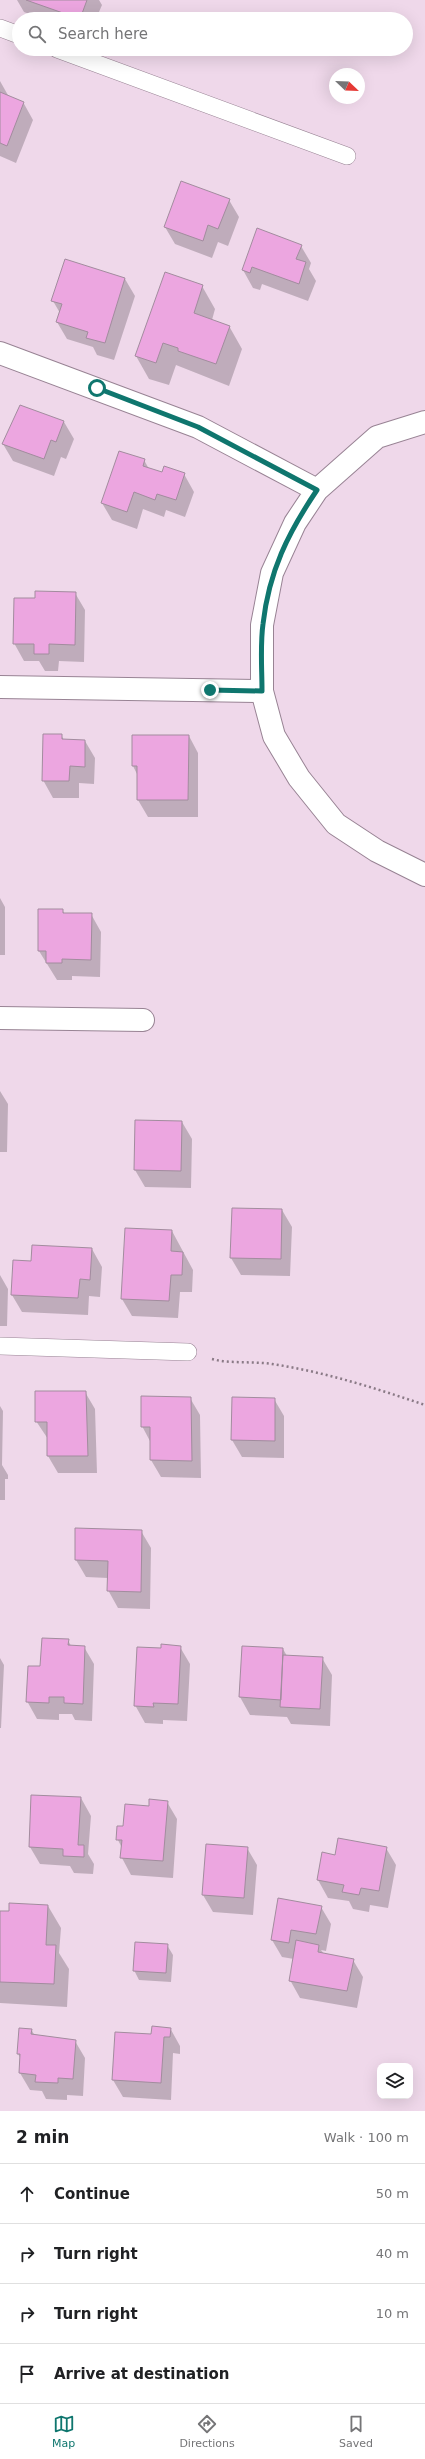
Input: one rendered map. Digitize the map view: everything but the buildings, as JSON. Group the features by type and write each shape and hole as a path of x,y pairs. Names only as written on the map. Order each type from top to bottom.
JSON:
{"street":[{"path":"0,353 198,427 317,490"},
{"path":"425,422 377,437 317,490 295,523 272,573 262,625 262,691 274,736 299,778 336,824 377,851 425,876"},
{"path":"0,687 262,691"},
{"path":"0,1018 143,1020"}],"lane":[{"path":"0,28 12,32"},
{"path":"76,56 347,156"},
{"path":"0,1346 188,1352"}],"path":[{"path":"188,1352 221,1361 272,1364 362,1383 425,1405"}],"route":[{"path":"97,388 198,427 317,490 295,523 272,573 262,625 262,691 210,690"}]}
